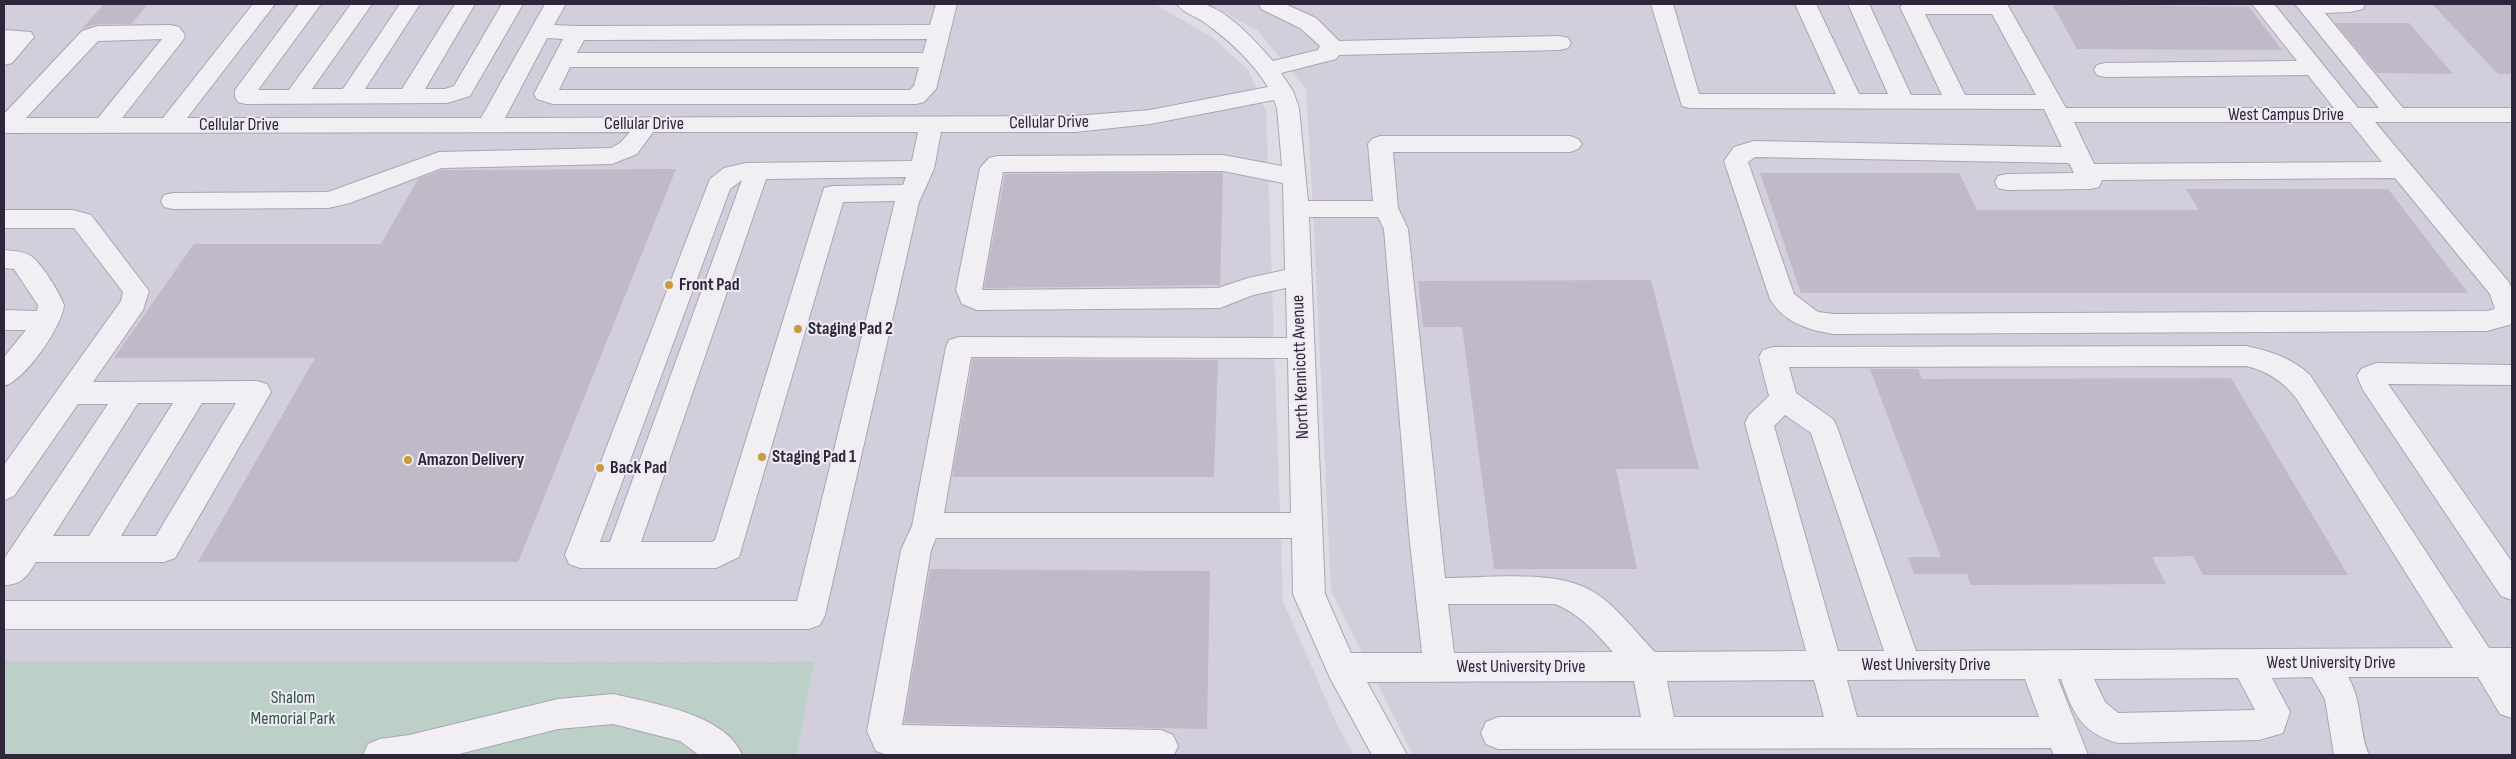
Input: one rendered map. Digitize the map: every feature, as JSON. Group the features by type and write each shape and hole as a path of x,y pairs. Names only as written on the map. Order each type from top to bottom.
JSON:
{"street":[{"path":"169,126 264,4"},
{"path":"310,4 246,90 246,97 447,96 462,91 512,4"},
{"path":"295,97 362,4"},
{"path":"349,97 410,4"},
{"path":"409,96 466,4"},
{"path":"489,125 555,4"},
{"path":"577,33 545,94 553,97 916,97 925,89 946,4"},
{"name":"North Kennicott Avenue","path":"1188,4 1206,13 1235,34 1268,69 1282,91 1290,117 1295,177 1310,594 1341,668 1390,755"},
{"path":"1268,69 1328,54 1331,46 1308,23 1270,4"},
{"name":"West Campus Drive","path":"1662,4 1690,101 1957,102 2055,108 2354,115 2512,115"},
{"path":"1806,4 1851,102"},
{"path":"1859,4 1903,102"},
{"path":"2263,4 2354,115 2401,170 2499,288 2507,302 2509,313 2499,319 2487,321 1834,324 1811,321 1783,299 1736,161 1742,153 1754,149 1969,151 2083,164 2401,170"},
{"path":"2307,5 2350,6 2355,4"},
{"path":"1957,102 1909,5 1998,6 2055,108 2090,181 2007,182"},
{"path":"2307,5 2397,115"},
{"path":"540,31 577,33 939,32"},
{"path":"5,126 90,36 98,34 171,32 174,35 172,40 104,126"},
{"path":"4,37 23,37 4,58"},
{"path":"1330,48 1560,43"},
{"path":"563,60 932,60"},
{"path":"2105,70 2315,68"},
{"name":"Cellular Drive","path":"5,126 1075,124 1129,120 1282,91"},
{"path":"4,615 809,615 931,123"},
{"path":"173,201 328,200 341,198 439,160 612,156 620,154 635,144 646,124"},
{"path":"1440,668 1424,533 1396,229 1392,216 1386,210 1380,144 1570,144"},
{"path":"1295,177 1223,164 996,164 992,168 969,290 971,297 977,300 1220,298 1248,287 1298,276"},
{"path":"757,171 916,181 833,194 728,548 716,555 580,555 718,185 733,174 757,171"},
{"path":"620,555 757,171"},
{"path":"1296,209 1386,210"},
{"path":"4,219 73,219 82,221 135,288 134,303 4,488"},
{"path":"4,259 18,260 22,263 49,301 51,309 46,321 4,376"},
{"path":"4,320 46,321"},
{"path":"1161,746 888,740 884,731 914,559 927,526 959,347 1301,348"},
{"path":"1904,666 1823,427 1784,399 1773,357 2246,356 2278,366 2296,377 2306,390 2493,662 2512,703"},
{"path":"2512,375 2376,373 2371,376 2379,391 2512,587"},
{"path":"645,382 682,382"},
{"path":"28,549 164,549 257,392 71,393"},
{"path":"4,572 13,572 130,393"},
{"path":"97,549 194,393"},
{"path":"1784,399 1759,423 1845,732"},
{"path":"927,526 1307,525"},
{"path":"1432,591 1556,591 1580,600 1600,615 1648,667 1660,733"},
{"name":"West University Drive","path":"1341,668 2493,662"},
{"path":"2321,663 2341,696 2349,750 2352,755"},
{"path":"2072,665 2094,717 2107,727 2118,728 2258,726 2271,722 2273,712 2248,664"},
{"path":"1498,733 1845,732 2067,744 2036,665"},
{"path":"380,755 409,751 558,714 613,709 689,728 725,755"}],"shaded area":[{"path":"4,4 1155,4 1213,38 1248,70 1266,110 1283,601 1337,725 1354,755 797,755 814,662 4,661"},
{"path":"1208,4 2512,4 2512,755 1413,755 1331,590 1306,89 1257,30"}],"green space":[{"name":"Shalom Memorial Park","path":"4,661 814,662 797,755 4,755"}],"building":[{"path":"104,4 148,4 131,24 98,24 82,29"},
{"path":"2052,4 2249,7 2282,50 2077,49"},
{"path":"2432,4 2512,4 2512,74 2498,74"},
{"path":"2335,23 2409,23 2453,74 2377,73"},
{"name":"Amazon Delivery","path":"676,169 518,562 198,562 315,358 114,358 194,244 381,244 418,179 442,170"},
{"path":"1223,173 1220,285 984,288 1005,174"},
{"path":"1760,173 1959,173 1977,210 2199,210 2186,189 2388,189 2468,293 1801,293"},
{"path":"1651,280 1699,469 1616,469 1637,569 1494,569 1462,327 1423,327 1418,281"},
{"path":"973,359 1218,360 1214,477 952,477"},
{"path":"1870,369 1918,369 1922,379 2231,378 2348,575 2203,575 2193,556 2152,557 2166,584 1971,585 1967,574 1914,574 1908,557 1941,557"},
{"path":"930,569 1210,571 1207,729 904,723"}],"place":[{"name":"Front Pad","path":"669,285"},
{"name":"Staging Pad 2","path":"798,329"},
{"name":"Staging Pad 1","path":"762,457"},
{"name":"Amazon Delivery","path":"408,460"},
{"name":"Back Pad","path":"600,468"}]}
